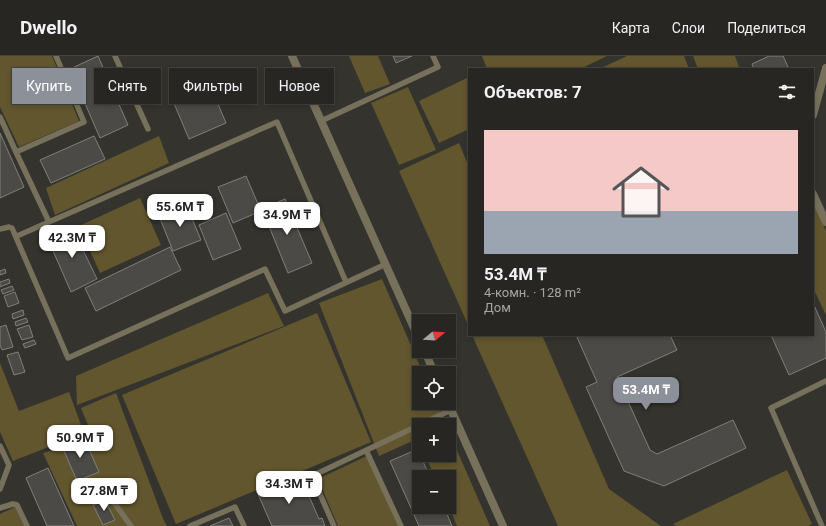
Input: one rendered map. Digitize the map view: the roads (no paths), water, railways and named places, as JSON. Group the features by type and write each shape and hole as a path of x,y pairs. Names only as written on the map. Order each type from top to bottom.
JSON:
{"street":[{"path":"292,56 412,323"},
{"path":"814,112 826,68"},
{"path":"814,196 826,222"},
{"path":"451,410 503,526"}],"lane":[{"path":"16,152 84,122 56,56"},
{"path":"115,56 148,129"},
{"path":"321,121 438,67 433,56"},
{"path":"0,117 49,222"},
{"path":"16,236 276,122 346,282"},
{"path":"0,229 9,227 12,228 68,358 266,269 285,310 386,264"},
{"path":"822,526 771,408 826,381"},
{"path":"334,526 312,476 366,450 441,410"},
{"path":"0,446 9,465 0,489"},
{"path":"366,450 401,526"},
{"path":"99,482 131,526"},
{"path":"0,508 13,504 17,505 28,526"},
{"path":"190,526 235,506 244,526"}]}
